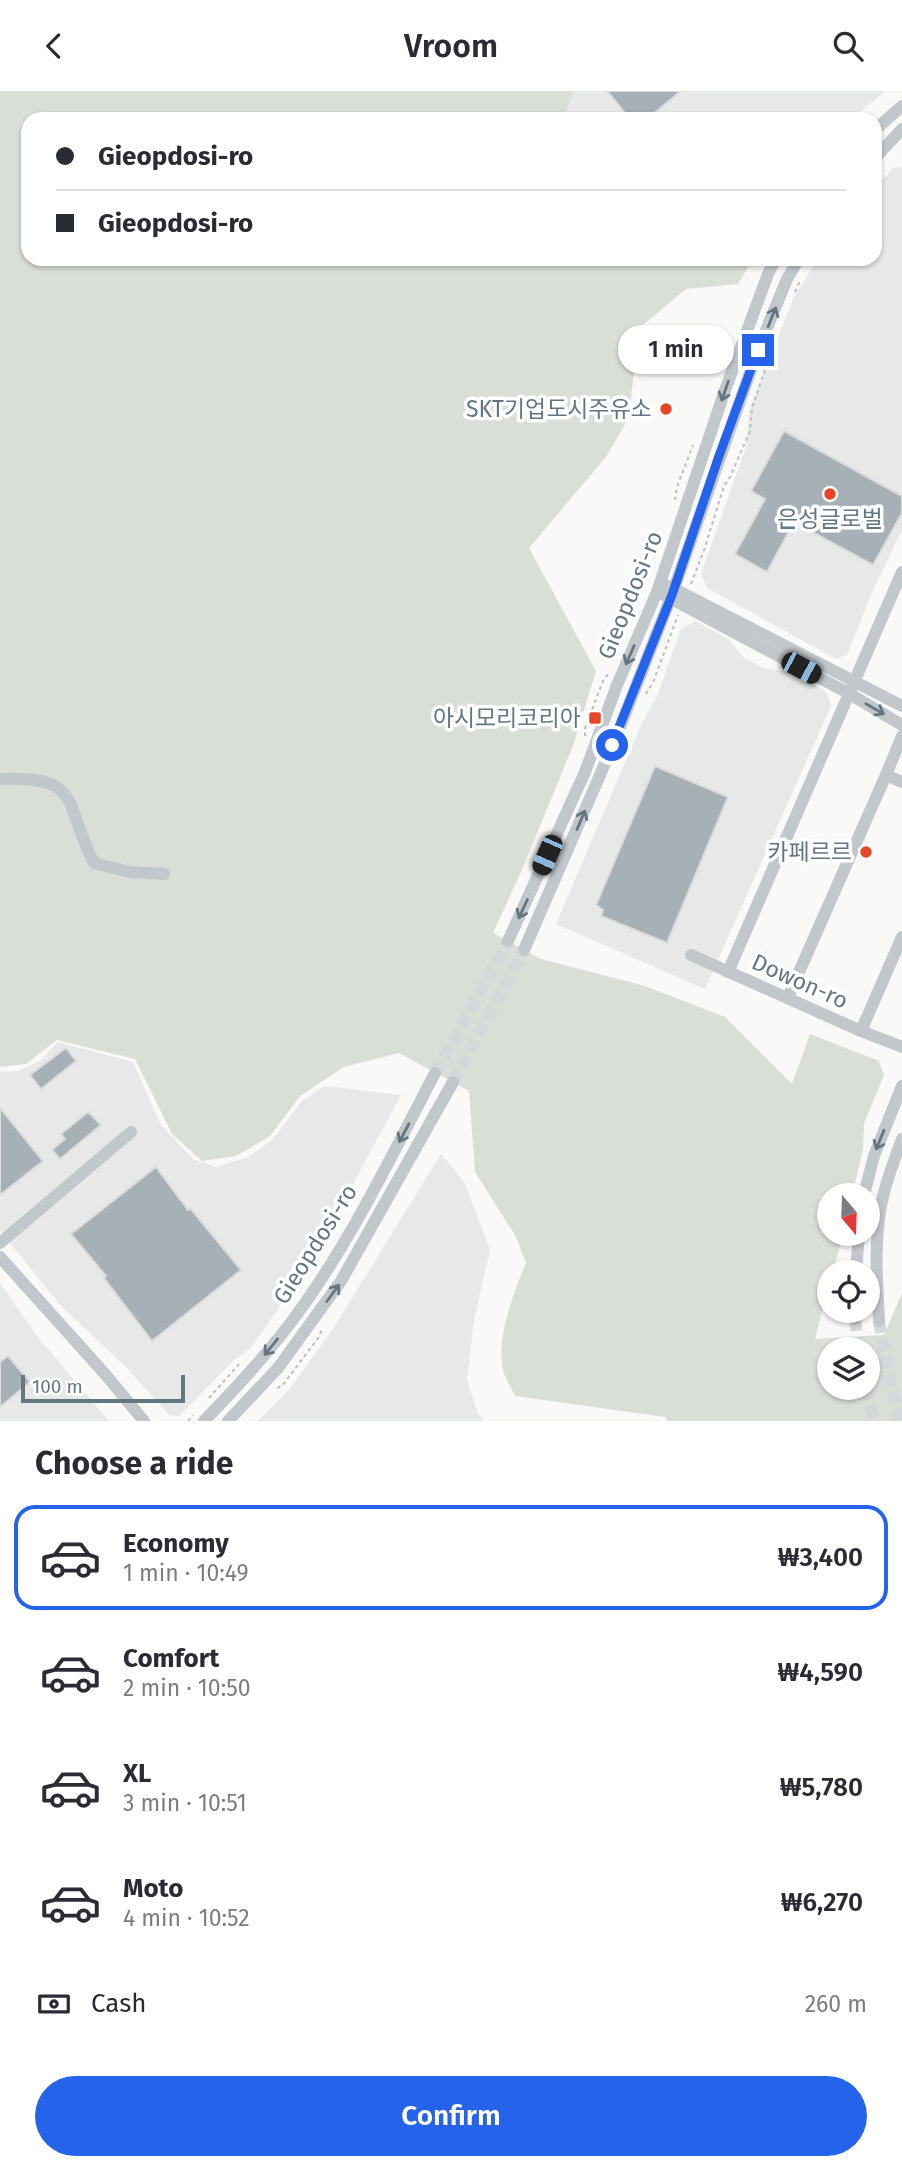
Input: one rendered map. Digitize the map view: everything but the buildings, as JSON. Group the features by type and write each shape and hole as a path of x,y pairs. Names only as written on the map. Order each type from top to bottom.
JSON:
{"street":[{"path":"882,124 900,112"},
{"path":"882,150 902,129"},
{"name":"Gieopdosi-ro","path":"508,941 585,772 617,685 659,587 733,368 772,266"},
{"name":"Gieopdosi-ro","path":"524,950 612,745 672,593 758,350 795,266"},
{"name":"Dowon-ro","path":"902,572 728,972 902,1047"},
{"path":"659,587 851,687 902,706"},
{"path":"851,687 902,725"},
{"path":"788,997 902,736"},
{"path":"886,775 902,782"},
{"path":"0,779 48,781 63,790 94,863 129,871 164,874"},
{"path":"861,1031 902,937"},
{"path":"691,955 728,972"},
{"name":"Gieopdosi-ro","path":"200,1416 244,1379 292,1321 325,1272 374,1189 435,1073"},
{"name":"Gieopdosi-ro","path":"228,1421 278,1368 341,1281 453,1082"},
{"path":"867,1183 874,1156 902,1086"},
{"path":"0,1243 131,1132"},
{"path":"878,1260 881,1207 890,1169 902,1139"},
{"path":"0,1258 144,1421"}],"path":[{"path":"792,299 803,276"},
{"path":"692,582 724,486 750,431 752,408 773,347"},
{"path":"204,1403 244,1361"},
{"path":"188,1421 200,1416"}],"shaded area":[{"path":"0,91 574,91 566,112 21,112 21,266 749,266 738,284 686,289 643,325 628,419 606,457 529,548 596,671 573,746 493,933 541,959 645,986 725,1017 792,1084 810,1034 879,1061 884,1075 864,1123 863,1150 855,1183 817,1183 817,1246 840,1246 836,1260 817,1260 817,1400 880,1400 880,1337 850,1337 884,1335 902,1293 902,1421 668,1421 665,1417 515,1396 503,1369 502,1340 512,1299 526,1263 515,1235 475,1172 469,1091 399,1053 344,1067 300,1096 270,1136 236,1156 202,1161 172,1134 135,1059 57,1040 26,1064 0,1067"},
{"path":"574,91 885,91 860,112 566,112"},
{"path":"902,167 902,530 874,588 847,655 836,659 707,588 701,574 747,444 749,411 794,297 814,266 882,266 882,180 893,168"},
{"path":"696,621 728,639 743,657 763,668 789,672 822,689 831,706 705,989 556,924 642,723 657,696 681,629"},
{"path":"58,1042 133,1062 161,1125 193,1159 217,1167 248,1157 272,1140 302,1101 324,1086 401,1095 313,1258 251,1348 233,1361 179,1416 169,1415 126,1367 61,1306 0,1231 0,1072 18,1071 40,1061"},
{"path":"441,1154 465,1183 490,1250 474,1320 467,1380 478,1414 484,1421 258,1421 288,1391 333,1329"},
{"path":"0,1283 37,1336 109,1421 0,1421"}],"tunnel":[{"path":"435,1073 508,941"},
{"path":"453,1082 524,950"},
{"path":"856,1323 857,1337"},
{"path":"879,1323 899,1421"},
{"path":"869,1400 874,1421"}],"place":[{"name":"SKT기업도시주유소","path":"666,409"},
{"name":"은성글로벌","path":"830,494"},
{"name":"아시모리코리아","path":"595,718"},
{"name":"카페르르","path":"866,852"}],"route":[{"path":"612,745 672,595 758,350"}]}
